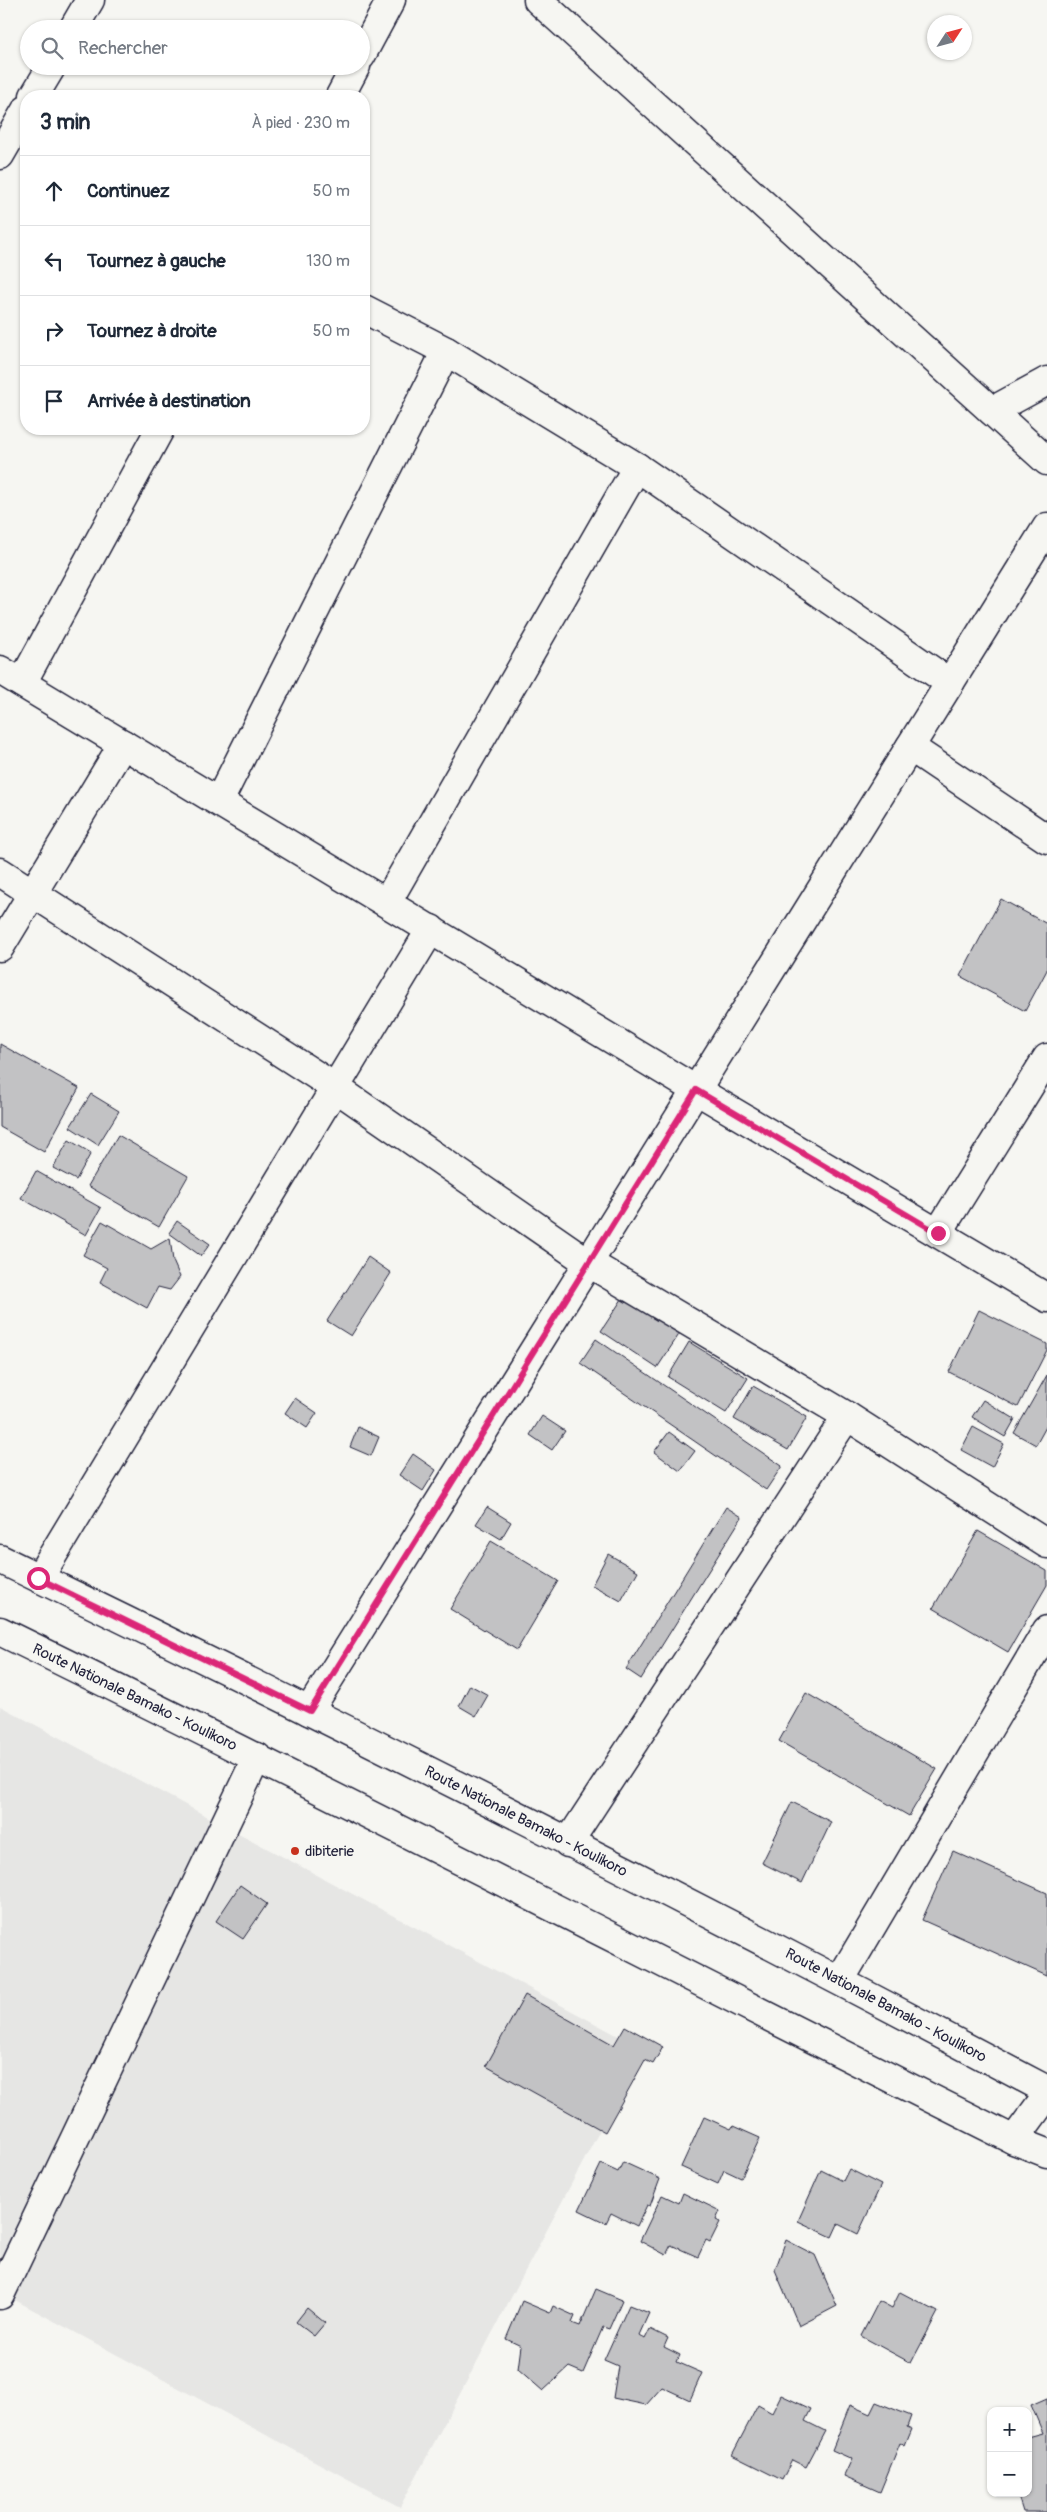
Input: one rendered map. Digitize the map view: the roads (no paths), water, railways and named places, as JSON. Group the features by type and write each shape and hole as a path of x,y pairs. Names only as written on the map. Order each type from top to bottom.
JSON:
{"street":[{"path":"79,20 90,0"},
{"path":"370,39 391,0"},
{"path":"538,0 1047,461"},
{"path":"38,90 47,75"},
{"path":"343,90 351,75"},
{"path":"0,155 20,127"},
{"path":"370,312 446,351 637,466 950,683"},
{"path":"219,801 446,351"},
{"path":"992,411 1047,381"},
{"path":"156,435 11,676 696,1090 1047,1298"},
{"path":"387,902 637,466"},
{"path":"310,1711 1047,527"},
{"path":"0,947 123,744"},
{"path":"910,747 1047,838"},
{"path":"0,872 336,1088 589,1263 847,1416 1047,1544"},
{"path":"38,1578 431,929"},
{"path":"938,1233 1047,1058"},
{"path":"568,1842 847,1416"},
{"name":"Route Nationale Bamako - Koulikoro","path":"0,1559 310,1711 840,1980 1047,2090"},
{"path":"840,1980 1047,1630"},
{"name":"Route Nationale Bamako - Koulikoro","path":"0,1631 257,1757 1014,2140 1047,2153"},
{"path":"0,2296 257,1757"},
{"path":"1014,2140 1047,2095"}],"place":[{"name":"dibiterie","path":"295,1851"}]}
